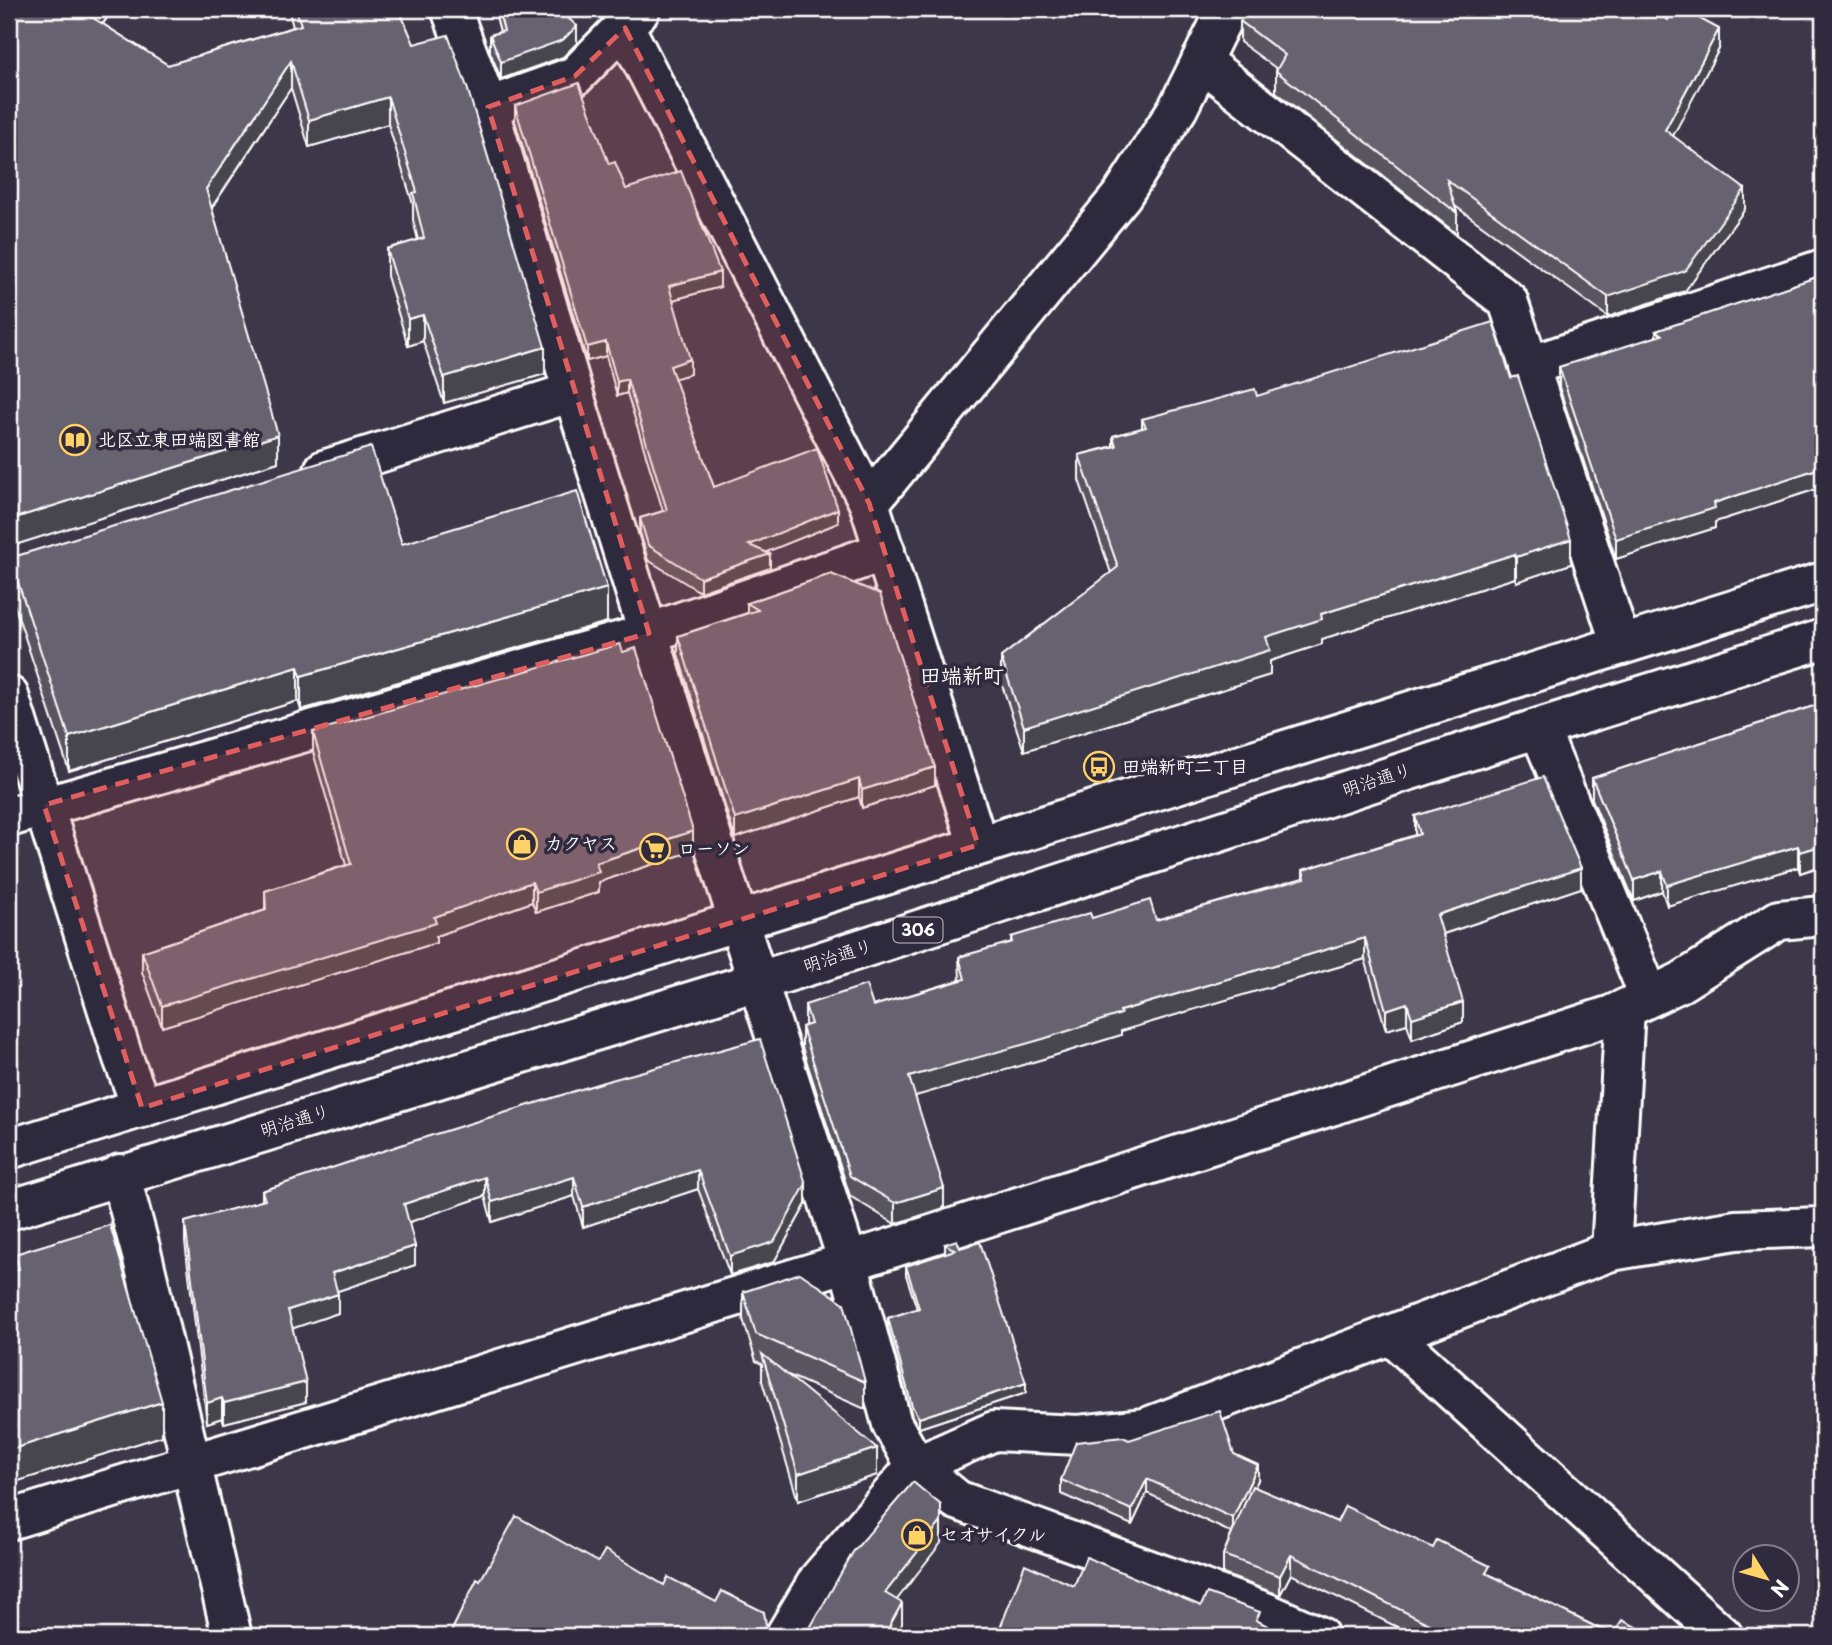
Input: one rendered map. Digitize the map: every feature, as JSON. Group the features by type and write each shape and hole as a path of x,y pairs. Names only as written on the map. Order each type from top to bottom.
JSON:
{"street":[{"path":"451,9 488,107 573,392 739,923 760,981 771,1026 848,1262 892,1424 916,1466 957,1500 1265,1612 1320,1636"},
{"path":"869,503 1122,195 1178,108 1227,9"},
{"path":"488,107 575,76 633,18 869,503 978,845"},
{"path":"1200,61 1508,301 1621,645"},
{"path":"1529,366 1823,269"},
{"path":"297,479 573,392"},
{"path":"26,811 649,633 885,551"},
{"path":"9,1149 1823,582"},
{"name":"明治通り","path":"9,1210 760,981 1539,728 1823,639"},
{"path":"9,696 26,811 142,1108"},
{"path":"1539,728 1637,1002 1611,1251"},
{"path":"9,1520 848,1262 1276,1125 1637,1002 1681,982 1779,920 1823,916"},
{"path":"120,1174 193,1463 232,1636"},
{"path":"785,1636 819,1579 916,1466 994,1430 1079,1435 1145,1428 1611,1251 1736,1230 1823,1227"},
{"path":"1392,1336 1723,1636"}],"highlighted area":[{"path":"625,28 869,503 978,845 142,1108 44,805 649,633 488,107 575,76"}],"building":[{"path":"9,9 95,9 90,16 168,65 301,25 296,9 399,9 414,44 448,35 467,87 545,347 444,377 423,315 408,319 387,249 424,238 413,193 417,192 388,97 309,120 291,61 206,189 278,435 15,518 9,500 9,398 13,397 9,393 9,179 14,173 9,169"},
{"path":"498,9 558,9 577,26 563,40 501,62 490,35 504,31"},
{"path":"1250,9 1646,9 1668,20 1674,9 1682,9 1719,29 1665,130 1745,189 1685,271 1608,297 1447,180 1457,213 1276,71 1285,55 1240,21"},
{"path":"579,83 609,164 615,162 626,189 681,171 720,272 669,286 690,359 670,366 714,487 817,448 838,509 749,545 770,554 700,578 648,545 640,518 667,510 627,379 617,382 606,342 587,347 515,106"},
{"path":"1823,275 1823,467 1714,503 1715,508 1616,539 1559,367 1662,335 1656,331"},
{"path":"1493,322 1511,378 1518,376 1571,539 1321,614 1322,619 1266,637 1270,650 1024,727 1001,657 1118,567 1079,455 1116,446 1113,436 1146,427 1142,419 1255,389 1257,396"},
{"path":"371,447 402,544 577,491 607,588 301,676 298,667 69,737 10,558"},
{"path":"831,574 880,594 935,767 862,790 859,779 735,819 678,636 758,610 747,603"},
{"path":"620,644 623,652 636,648 693,831 596,863 599,872 536,892 532,882 434,917 436,923 162,1006 142,952 266,910 265,891 351,864 313,732"},
{"path":"1823,703 1823,845 1800,852 1798,846 1667,885 1662,871 1634,880 1592,778"},
{"path":"1543,777 1581,868 1437,915 1463,1002 1412,1018 1407,1003 1386,1010 1365,938 1120,1011 1121,1014 1043,1039 909,1077 944,1188 895,1203 850,1176 802,1027 811,1024 805,1005 866,985 873,1006 965,979 959,957 1012,942 1011,937 1090,913 1092,918 1150,900 1156,920 1305,878 1303,870 1420,834 1415,816"},
{"path":"760,1039 806,1184 774,1242 730,1256 698,1170 583,1207 574,1177 492,1202 485,1177 404,1204 415,1246 332,1273 338,1294 288,1310 306,1382 224,1403 222,1398 207,1403 185,1222 265,1200 262,1191 410,1142 604,1082"},
{"path":"110,1225 162,1402 9,1450 9,1272 19,1269 15,1254"},
{"path":"957,1240 960,1248 980,1242 1026,1383 919,1418 912,1406 888,1318 919,1308 906,1266 955,1250 945,1244"},
{"path":"800,1273 844,1303 865,1382 756,1334 743,1292"},
{"path":"762,1354 877,1448 798,1474"},
{"path":"1220,1411 1234,1454 1258,1465 1233,1518 1147,1479 1132,1510 1061,1480 1076,1442 1123,1437 1129,1440"},
{"path":"913,1482 941,1505 941,1522 885,1593 902,1603 884,1636 786,1636 799,1631 806,1635 853,1552"},
{"path":"1252,1486 1337,1522 1345,1506 1433,1548 1437,1540 1490,1566 1486,1573 1598,1628 1615,1633 1622,1620 1655,1636 1453,1636 1291,1555 1280,1576 1223,1555"},
{"path":"516,1516 598,1562 605,1550 664,1585 668,1577 716,1602 722,1591 764,1612 766,1625 774,1634 785,1636 449,1636 477,1579 480,1581"},
{"path":"1086,1557 1201,1606 1207,1593 1260,1612 1256,1620 1287,1636 997,1636 1025,1564 1074,1586"},
{"path":"419,1629 431,1636 412,1636"}],"place":[{"name":"北区立東田端図書館","path":"75,440"},
{"name":"田端新町二丁目","path":"1099,767"},
{"name":"カクヤス","path":"522,844"},
{"name":"ローソン","path":"655,849"},
{"name":"セオサイクル","path":"917,1535"}],"district":[{"name":"田端新町","path":"962,676"}]}
